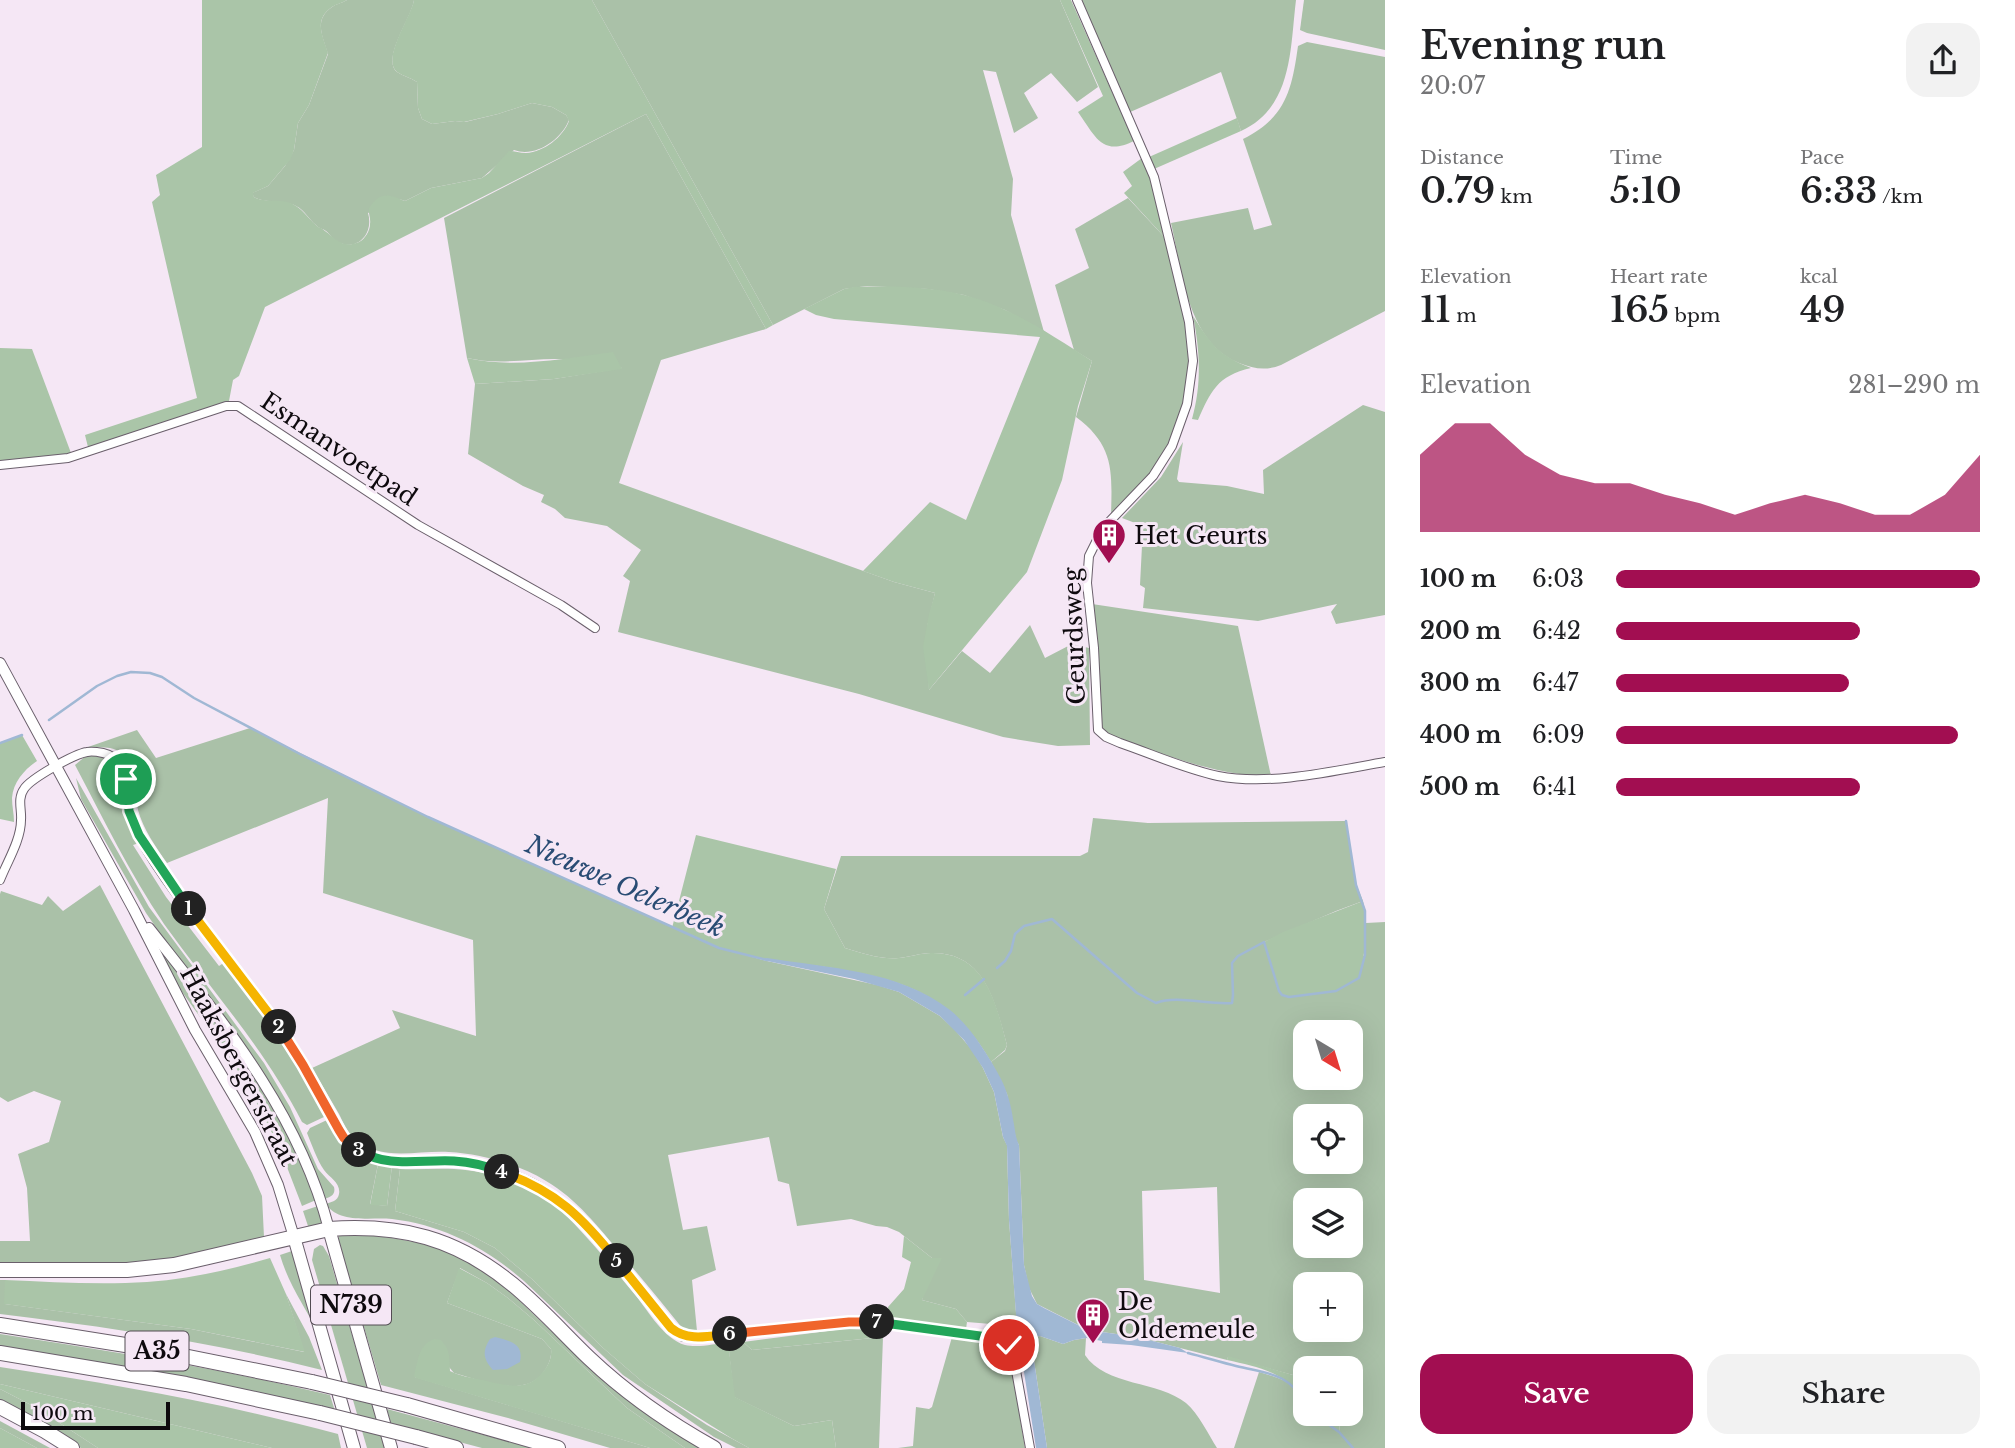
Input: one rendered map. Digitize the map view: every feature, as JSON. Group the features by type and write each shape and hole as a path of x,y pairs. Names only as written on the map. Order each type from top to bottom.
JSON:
{"highway":[{"path":"0,1270 127,1270 174,1265 329,1229 397,1230 434,1239 466,1253 513,1285 626,1390 663,1417 715,1448"},
{"name":"A35","path":"0,1325 144,1348 312,1382 407,1405 558,1448"},
{"name":"A35","path":"0,1353 186,1384 320,1413 456,1448"},
{"path":"0,1407 72,1448"}],"main road":[{"name":"Haaksbergerstraat","path":"0,663 134,910 189,1020 255,1132 278,1185 354,1448"},
{"name":"Haaksbergerstraat","path":"134,910 232,1034 270,1090 298,1143 321,1202 391,1448"}],"street":[{"name":"Geurdsweg","path":"1077,0 1154,177 1189,322 1194,361 1187,404 1172,446 1153,476 1110,522 1089,556 1087,583 1094,648 1098,730 1120,743 1221,776 1258,779 1385,762"},
{"name":"Esmanvoetpad","path":"0,465 68,458 226,405 237,406 418,525 561,605 595,628"},
{"path":"0,880 19,833 20,799 28,784 56,766 86,752 106,754 122,768 126,779 129,811 139,835 187,907 271,1016 303,1065 339,1130 356,1148 373,1158 391,1162 475,1163 537,1185 568,1207 583,1222 671,1328 683,1337 871,1322 1007,1341 1013,1354 1030,1448"}],"green space":[{"path":"202,0 347,0 332,7 323,17 321,28 328,53 309,105 298,123 290,160 268,186 253,193 254,197 259,199 291,203 340,242 353,244 367,234 369,208 381,196 405,201 431,188 482,178 509,151 526,153 546,147 562,133 569,121 566,115 552,107 532,103 464,122 432,124 422,119 418,108 417,82 397,72 392,58 414,0 592,0 773,325 766,329 646,114 265,307 239,376 233,380 229,401 88,447 85,435 197,398 152,202 160,195 156,175 202,147"},
{"path":"347,0 414,0 395,48 393,66 397,72 417,82 418,108 422,119 432,124 465,122 532,103 552,107 566,115 569,120 560,134 546,146 530,152 514,150 482,178 431,188 405,201 399,199 368,213 369,227 366,234 363,239 352,244 336,241 296,206 254,197 252,193 268,186 294,150 298,123 309,105 328,54 321,29 323,17 332,7"},
{"path":"592,0 1060,0 1098,87 1077,102 1051,73 1024,93 1038,118 1014,133 996,72 983,70 1013,179 1011,215 1044,332 1005,310 964,295 928,289 867,286 844,289 773,325"},
{"path":"1060,0 1071,0 1134,141 1114,147 1107,145 1095,136 1078,112 1103,96"},
{"path":"1079,0 1296,0 1290,57 1280,92 1271,107 1258,120 1241,131 1221,72 1128,113"},
{"path":"1304,0 1385,0 1385,50 1300,30"},
{"path":"1307,42 1385,57 1385,311 1281,365 1265,369 1255,368 1222,353 1208,339 1198,322 1184,283 1171,223 1248,208 1254,230 1272,225 1243,139 1269,122 1278,112 1293,76 1298,46"},
{"path":"646,114 766,329 661,360 619,483 894,582 935,593 927,627 929,690 962,651 990,673 1030,625 1045,658 1072,644 1089,648 1090,745 1058,746 1003,737 859,694 618,632 630,581 623,576 641,550 607,526 565,518 541,502 544,495 468,454 475,384 554,379 622,368 564,359 500,361 467,358 444,218"},
{"path":"1237,118 1241,131 1154,169 1149,157"},
{"path":"1142,158 1154,189 1168,241 1124,193 1132,186 1123,172"},
{"path":"1128,198 1168,241 1187,323 1190,352 1187,392 1169,446 1146,481 1111,517 1111,473 1108,461 1098,439 1076,417 1092,361 1074,350 1055,285 1089,268 1075,229"},
{"path":"844,289 932,289 978,299 1022,318 1092,361 1078,406 1062,480 1027,572 929,690 923,647 935,593 863,571 930,502 966,520 1040,337 834,319 804,309"},
{"path":"1193,316 1216,348 1251,368 1223,380 1207,401 1198,420 1192,419 1199,368"},
{"path":"0,348 32,349 71,453 0,462"},
{"path":"613,352 622,369 554,379 475,384 467,358 521,363"},
{"path":"1363,405 1385,412 1385,615 1336,624 1331,612 1337,604 1258,621 1143,608 1145,588 1140,585 1143,526 1122,518 1161,477 1183,442 1177,479 1179,482 1227,486 1264,494 1263,470"},
{"path":"1092,604 1238,626 1271,776 1231,773 1209,768 1106,734 1100,724"},
{"path":"250,728 428,817 719,948 877,985 899,992 940,1016 973,1051 983,1068 994,1092 1007,1145 1009,1220 1018,1339 991,1332 991,1324 967,1322 956,1309 922,1300 932,1258 899,1232 851,1219 797,1226 789,1184 778,1181 769,1137 668,1155 683,1230 707,1226 716,1270 692,1280 697,1331 683,1329 587,1215 568,1196 546,1181 512,1165 474,1155 449,1152 387,1153 364,1145 353,1137 312,1068 400,1028 392,1010 476,1036 473,940 323,893 328,798 167,863 140,817 133,773 125,757 110,748 88,747 137,730 156,758"},
{"path":"22,735 37,761 17,781 12,798 14,822 0,819 0,743"},
{"path":"87,755 108,757 118,765 139,843 133,845 166,897 219,966 225,962 268,1022 326,1113 324,1117 307,1125 302,1122 254,1045 164,924 128,866 75,765"},
{"path":"76,778 149,907 264,1063 290,1107 318,1169 334,1187 330,1196 324,1199 292,1124 146,913 81,799"},
{"path":"1093,818 1148,823 1346,821 1356,884 1363,901 1264,942 1282,995 1365,955 1366,923 1385,922 1385,1448 1234,1448 1259,1372 1276,1377 1293,1387 1293,1426 1331,1426 1339,1432 1340,1426 1363,1426 1363,1356 1293,1356 1293,1375 1228,1357 1227,1360 1137,1337 1088,1330 1037,1304 1029,1288 1024,1265 1019,1145 1007,1094 991,1062 1005,1051 1007,1045 998,1013 985,983 964,961 950,955 927,953 885,958 845,948 824,909 841,856 1080,856 1088,852","holes":["1217,1187 1220,1293 1144,1280 1142,1191"]},
{"path":"696,835 836,869 824,909 845,948 885,958 931,953 950,955 965,961 986,983 993,997 1007,1045 1005,1050 991,1062 960,1021 943,1006 904,985 832,968 739,955 672,928"},
{"path":"100,885 252,1173 262,1196 264,1237 205,1254 138,1263 0,1266 0,1241 30,1241 27,1188 18,1154 49,1142 61,1101 34,1091 8,1102 0,1097 0,894 1,891 42,905 48,896 63,911"},
{"path":"1363,901 1366,940 1359,978 1336,991 1289,997 1282,995 1264,942"},
{"path":"164,951 211,1011 278,1111 316,1200 302,1206 280,1149 259,1107 235,1066 180,989 162,953"},
{"path":"327,1120 349,1149 378,1164 370,1204 387,1206 392,1166 400,1169 395,1211 464,1232 495,1248 645,1384 707,1425 749,1448 736,1448 714,1437 623,1375 524,1281 479,1248 446,1233 411,1222 347,1217 332,1210 326,1204 337,1198 338,1187 321,1166 307,1133 310,1128"},
{"path":"378,1164 392,1166 387,1206 370,1205"},
{"path":"400,1169 454,1169 484,1173 523,1185 545,1197 587,1238 670,1337 690,1346 728,1342 735,1397 794,1426 832,1420 836,1448 749,1448 645,1384 495,1248 464,1232 395,1211"},
{"path":"318,1206 324,1225 308,1226 303,1211"},
{"path":"343,1233 421,1244 475,1265 502,1285 579,1355 704,1448 685,1448 627,1408 508,1298 460,1268 447,1303 542,1339 551,1349 549,1362 542,1374 523,1385 488,1383 454,1373 449,1367 449,1355 415,1377 650,1448 610,1448 381,1385 338,1239"},
{"path":"904,1236 932,1258 942,1258 922,1300 956,1309 967,1322 966,1329 889,1318 888,1307 904,1289 911,1262 902,1257"},
{"path":"320,1245 329,1256 385,1448 367,1448 312,1260 314,1249"},
{"path":"292,1251 319,1333 283,1265 280,1255"},
{"path":"270,1258 286,1294 305,1352 191,1329 4,1304 5,1280 147,1282 209,1273"},
{"path":"459,1268 508,1298 627,1408 685,1448 650,1448 416,1378 414,1376 420,1354 425,1345 434,1339 441,1340 447,1348 450,1371 498,1384 514,1386 535,1380 549,1362 551,1349 542,1339 447,1303"},
{"path":"0,1280 5,1280 5,1304 191,1329 304,1352 286,1294 309,1337 322,1370 162,1337 0,1314"},
{"path":"843,1329 884,1330 883,1337 752,1350 743,1342"},
{"path":"0,1334 166,1361 330,1395 335,1411 0,1348"},
{"path":"1040,1336 1063,1344 1086,1338 1085,1355 1094,1365 1119,1378 1162,1391 1186,1403 1199,1418 1217,1448 1047,1448 1031,1340"},
{"path":"883,1337 879,1448 836,1448 832,1420 794,1426 734,1397 728,1342 743,1342 752,1350"},
{"path":"952,1337 1005,1344 1010,1356 1025,1448 898,1448 913,1446 916,1407 932,1407"},
{"path":"1228,1356 1293,1375 1293,1387 1272,1373 1227,1360"},
{"path":"0,1367 85,1380 254,1413 338,1434 341,1448 272,1448 0,1384"},
{"path":"0,1384 272,1448 98,1448 35,1407 0,1389"},
{"path":"0,1389 35,1407 98,1448 81,1448 0,1403"},
{"path":"387,1409 532,1448 482,1448 391,1424"},
{"path":"0,1421 50,1448 37,1448 0,1428"},
{"path":"0,1428 37,1448 0,1448"}],"water":[{"path":"767,958 838,968 886,979 930,997 958,1017 985,1051 1008,1098 1019,1145 1024,1265 1032,1296 1037,1304 1088,1330 1137,1337 1180,1348 1188,1353 1102,1343 1086,1338 1063,1344 1040,1336 1033,1337 1031,1340 1047,1448 1036,1448 1017,1328 1007,1146 994,1092 983,1068 964,1040 940,1016 899,992 854,979 767,961"},
{"path":"495,1337 518,1347 520,1362 507,1369 493,1370 487,1362 485,1351 490,1339"}],"waterway":[{"name":"Nieuwe Oelerbeek","path":"49,720 97,686 117,676 131,672 162,677 194,698 300,754 428,817 719,948 767,960"},
{"name":"Nieuwe Oelerbeek","path":"0,743 22,735"},
{"path":"997,968 1011,951 1015,934 1024,926 1052,919 1137,993 1156,1003 1173,1000 1232,1003 1232,963 1238,956 1264,942 1282,995 1289,997 1336,991 1359,978 1365,955 1365,911 1356,885 1346,821"},
{"path":"965,995 984,979"},
{"path":"1188,1353 1267,1373 1293,1387"},
{"path":"1331,1426 1353,1448"}],"place":[{"name":"Het Geurts","path":"1109,565"},
{"name":"De Oldemeule","path":"1093,1345"}],"route":[{"path":"126,779 129,811 139,835 194,916 290,1043 344,1138 366,1155 391,1162 475,1163 537,1185 568,1207 583,1222 671,1328 683,1337 871,1322 1002,1339 1009,1345"}]}
